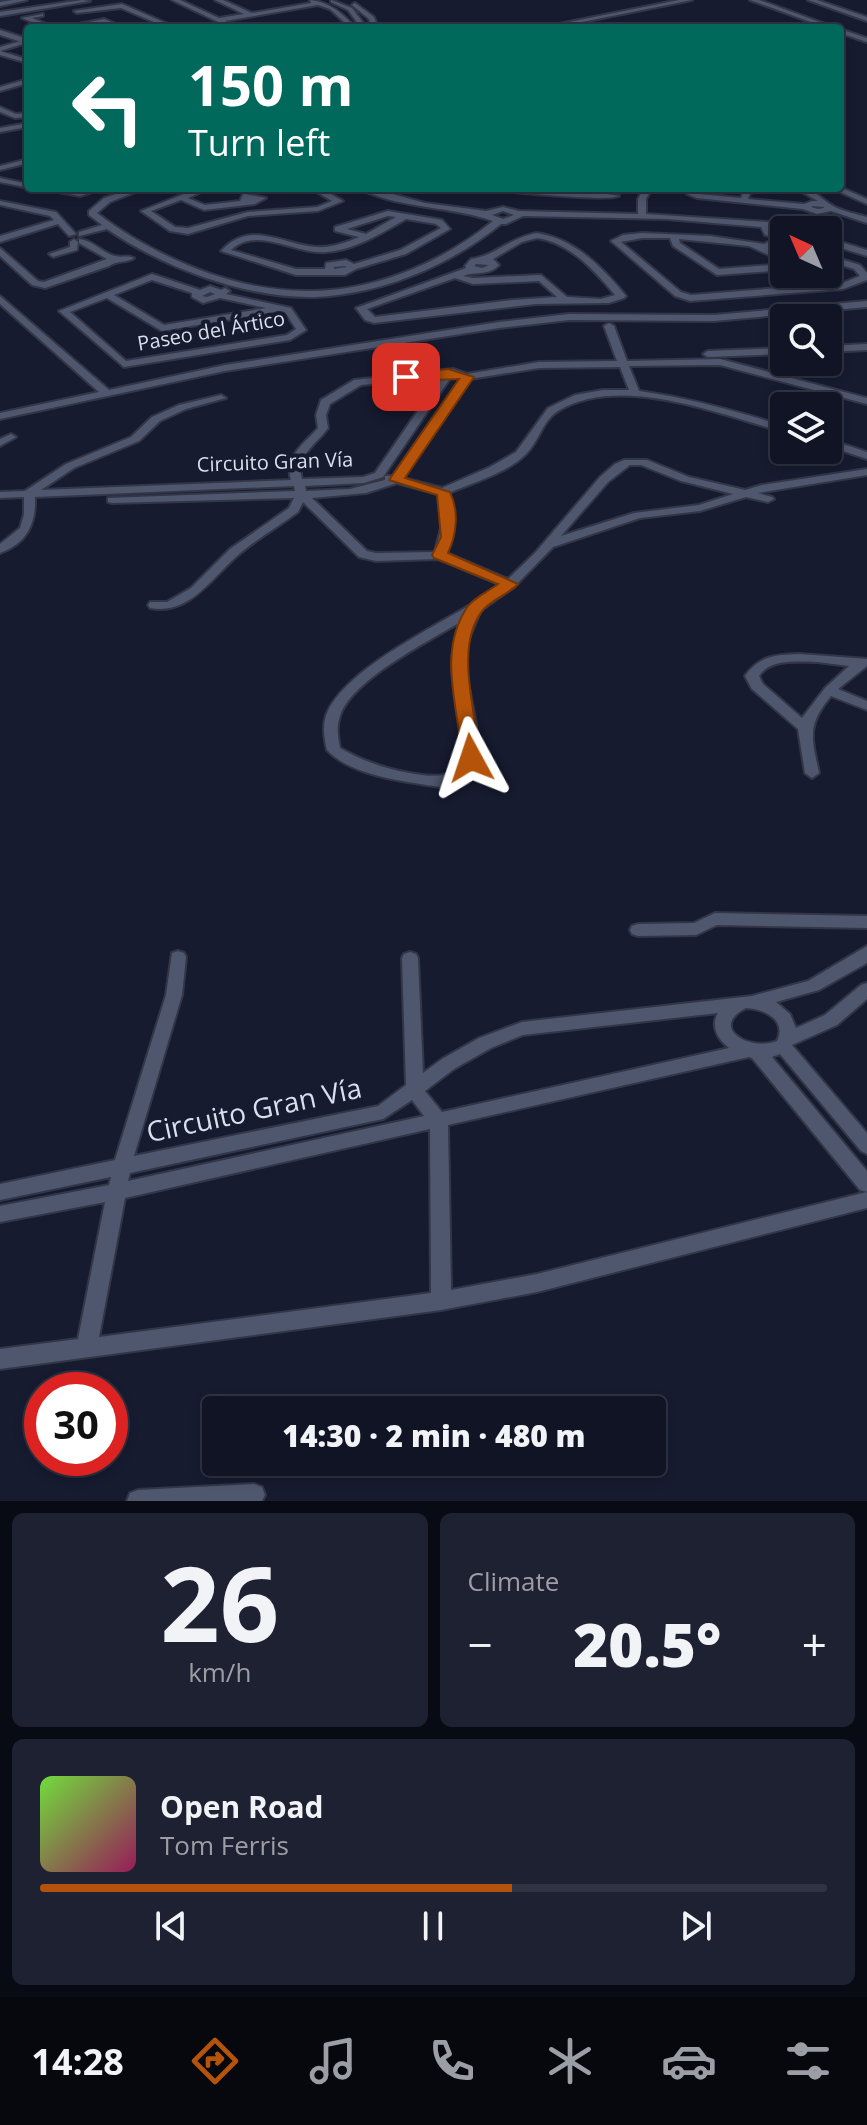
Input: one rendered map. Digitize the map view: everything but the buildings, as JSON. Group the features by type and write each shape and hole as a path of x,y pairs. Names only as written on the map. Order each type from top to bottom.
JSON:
{"street":[{"path":"0,4 24,0"},
{"path":"63,7 76,0"},
{"path":"42,24 25,18 97,0"},
{"path":"175,0 227,24"},
{"path":"218,0 250,14"},
{"path":"308,0 341,13 346,24"},
{"path":"328,0 350,9 361,24"},
{"path":"342,0 366,12 373,24"},
{"path":"563,24 689,0"},
{"path":"753,0 822,24"},
{"path":"814,1 867,19"},
{"path":"185,5 197,2"},
{"path":"218,20 320,3"},
{"path":"796,15 832,5"},
{"path":"0,12 122,6 164,24"},
{"path":"86,24 104,21 112,24"},
{"path":"844,32 867,40"},
{"path":"0,34 23,43"},
{"path":"1,52 23,43"},
{"path":"1,52 24,60"},
{"path":"0,89 24,82"},
{"path":"19,84 24,87"},
{"path":"0,109 21,116"},
{"path":"0,130 24,126"},
{"path":"0,168 24,162"},
{"path":"0,180 24,185"},
{"path":"67,192 87,192"},
{"path":"130,192 107,200 94,208 92,213 111,229 173,261 227,279 301,294 359,287 451,255 499,221 518,215 642,216 768,229"},
{"path":"194,192 145,211 173,229 188,231 248,214 318,209 339,201 322,192"},
{"path":"377,192 424,205 518,215 670,221 768,229"},
{"path":"394,192 490,212 499,221"},
{"path":"601,192 615,196"},
{"path":"642,216 642,199 646,192"},
{"path":"690,192 697,196 810,209"},
{"path":"744,200 747,192"},
{"path":"807,192 822,199 827,206"},
{"path":"844,192 867,202"},
{"path":"180,197 204,208 255,202 260,200 256,193"},
{"path":"0,203 53,214 80,238 113,259"},
{"path":"804,216 812,203 867,220"},
{"path":"338,229 388,213 439,222 446,229 403,252 334,272 296,272 225,251 229,245 258,237 316,250 342,246 404,216"},
{"path":"0,239 58,221"},
{"path":"80,238 111,229"},
{"path":"326,229 365,236"},
{"path":"768,229 770,235"},
{"path":"552,236 563,241 621,296 613,301 564,299 483,305 374,320 368,318 361,308 458,277 476,263 506,250 522,238 552,236"},
{"path":"770,246 735,240 674,237 626,236 615,241 678,294 690,298 818,288"},
{"path":"674,237 676,244 717,272 770,268"},
{"path":"53,254 74,248 80,238"},
{"path":"842,239 867,246"},
{"path":"842,245 867,253"},
{"path":"0,251 43,287 113,259 130,258"},
{"path":"451,255 476,263"},
{"path":"842,262 857,267 866,277 842,286"},
{"path":"352,268 373,283"},
{"path":"334,272 359,287"},
{"name":"Paseo del Ártico","path":"152,277 198,292 217,293 281,308 292,314 301,330 298,334 124,364 64,311 152,277"},
{"path":"458,277 473,281 541,278 564,299"},
{"name":"Paseo del Ártico","path":"217,293 227,279"},
{"name":"Paseo del Ártico","path":"217,293 239,282"},
{"name":"Paseo del Ártico","path":"107,294 162,328 263,314 281,308"},
{"path":"0,299 105,392"},
{"path":"0,416 225,368 513,323 569,317 714,318 867,304"},
{"path":"609,326 635,394"},
{"path":"842,348 867,347"},
{"path":"448,373 467,377 539,365 718,358 770,352"},
{"path":"718,358 867,401"},
{"path":"510,584 440,555 376,557 363,554 300,489 294,470 296,457 316,440 323,428 321,415 325,402 358,382 448,373 534,359 623,361"},
{"name":"Circuito Gran Vía","path":"300,489 379,475 448,373"},
{"path":"396,480 467,377"},
{"path":"379,475 443,492 520,455 550,411 614,392 677,400 770,425"},
{"path":"0,549 23,536 29,520 29,498 70,466 135,439 156,419 183,407 221,398"},
{"path":"406,439 422,441"},
{"path":"842,447 867,456"},
{"path":"476,608 460,645 458,668 469,724 471,758 462,772 441,782 405,777 357,764 334,750 329,733 330,717 344,697 374,672 510,584 550,544 609,474 628,462 643,462 685,479 768,499"},
{"path":"550,544 638,515 700,508 762,488 867,472"},
{"name":"Circuito Gran Vía","path":"0,495 29,498 300,489 365,491 396,480"},
{"path":"294,510 300,489"},
{"path":"440,555 448,537 447,501 443,492"},
{"name":"Circuito Gran Vía","path":"0,504 29,498"},
{"path":"154,605 178,603 195,591 234,552 294,510 318,511"},
{"path":"805,728 757,686 752,676 755,668 766,660 779,658 864,662"},
{"path":"812,773 805,728 815,707 864,662"},
{"path":"830,691 867,706"},
{"path":"638,930 696,929 715,919 867,922"},
{"name":"Circuito Gran Vía","path":"0,1192 383,1112 448,1064 485,1043 522,1029 745,1003 813,986 863,958 867,952"},
{"path":"86,1349 122,1166 174,995 178,957"},
{"path":"410,958 415,1091 439,1122 441,1301"},
{"path":"753,1052 785,1043 831,1020 867,989"},
{"path":"785,1043 789,1033 785,1018 772,1007 745,1003 725,1014 723,1028 731,1042 753,1052 867,1184"},
{"path":"785,1043 867,1146"},
{"name":"Circuito Gran Vía","path":"0,1214 117,1192 753,1052"},
{"path":"0,1359 441,1301 537,1283 867,1200"},
{"path":"138,1501 254,1495"}],"route":[{"path":"406,377 448,373 467,377 396,480 443,492 447,501 448,537 440,555 510,584 476,608 460,645 458,668 469,724 471,758"}]}
